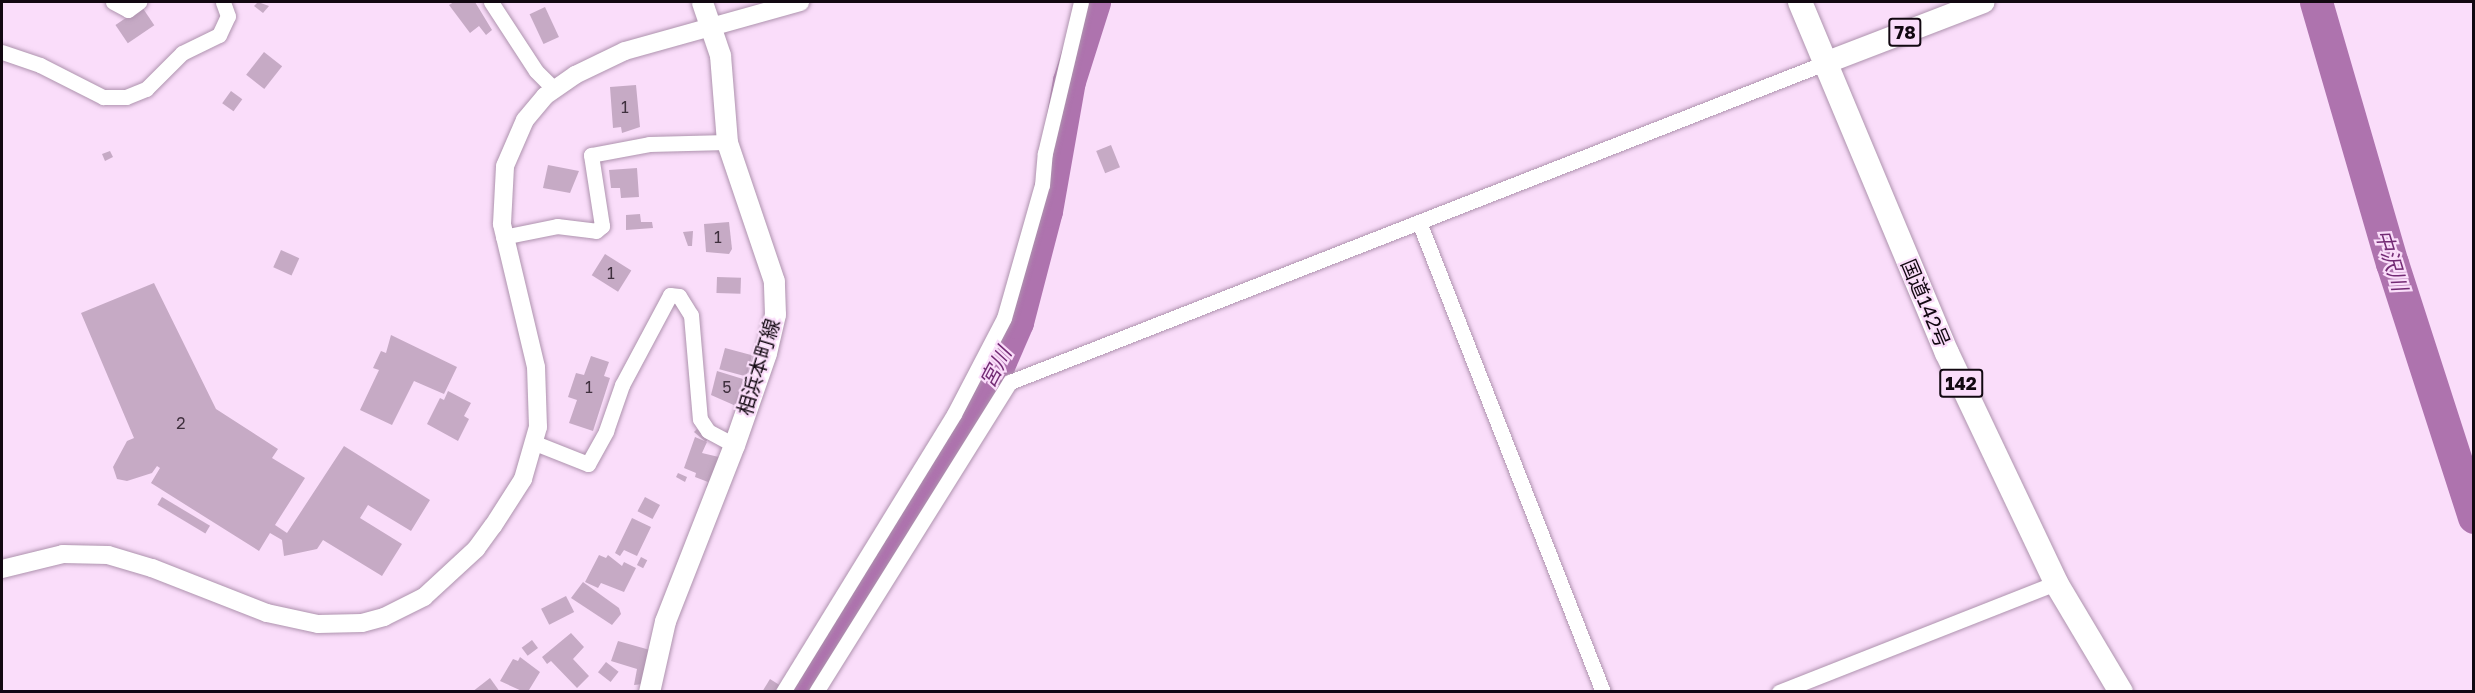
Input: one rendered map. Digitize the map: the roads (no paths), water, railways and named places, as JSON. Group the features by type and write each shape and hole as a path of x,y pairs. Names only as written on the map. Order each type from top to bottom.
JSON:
{"highway":[{"name":"国道142号","path":"1800,2 1947,353 2056,583 2121,692"}],"main road":[{"name":"相浜本町線","path":"650,691 665,621 734,445 766,353 776,299 769,265 727,142 720,55 702,2"},
{"name":"78","path":"1825,63 1984,2"}],"street":[{"path":"113,2 128,10 139,2"},
{"path":"2,52 40,65 103,97 126,98 146,88 182,53 219,35 228,16 223,2"},
{"path":"491,2 536,71 554,89"},
{"path":"2,569 63,554 108,555 292,620 318,624 362,623 405,608 424,597 476,549 523,479 535,443 540,409 536,367 503,237 505,166 525,120 554,89 625,51 800,2"},
{"path":"783,692 954,414 1004,318 1042,184 1045,153 1081,2"},
{"path":"816,692 1010,381 1825,63"},
{"path":"503,237 558,226 596,231 602,226 591,155 649,144 727,142"},
{"path":"1419,222 1603,692"},
{"path":"535,443 588,464 606,431 622,385 670,295 679,296 691,315 700,419 708,430 734,445"},
{"path":"1779,692 2056,583"},
{"path":"643,692 650,691"}],"waterway":[{"name":"宮川","path":"799,692 998,366 1017,322 1046,211 1069,81 1094,2"},
{"name":"中沢川","path":"2316,2 2392,263 2474,517"}]}
